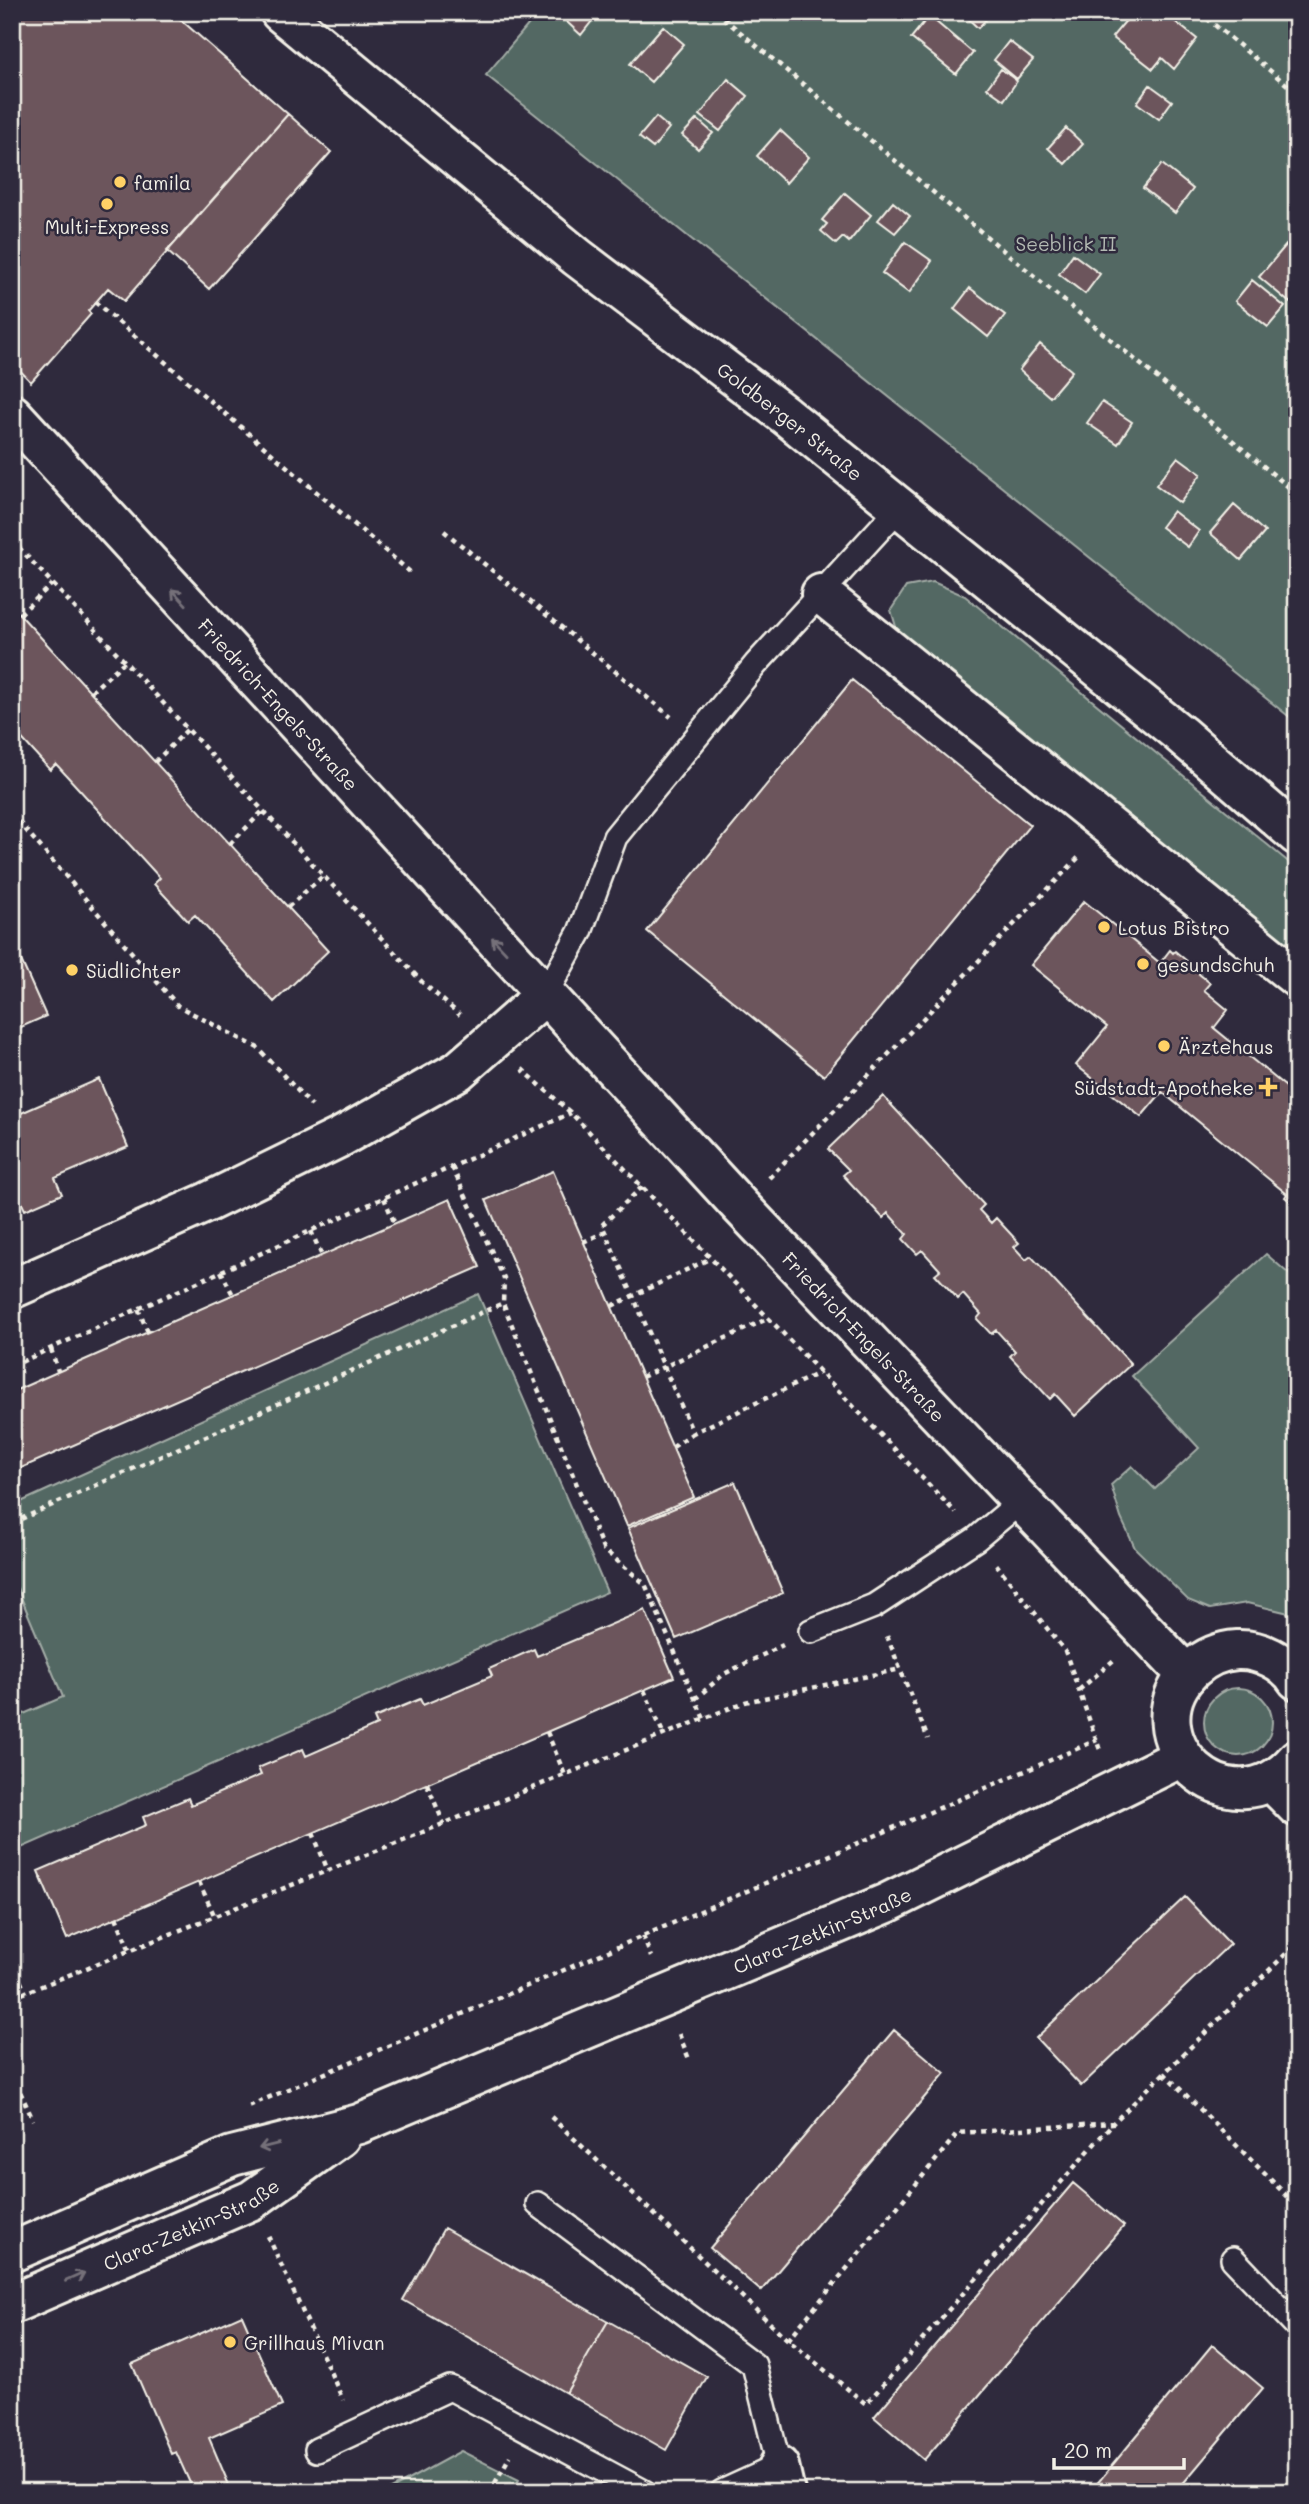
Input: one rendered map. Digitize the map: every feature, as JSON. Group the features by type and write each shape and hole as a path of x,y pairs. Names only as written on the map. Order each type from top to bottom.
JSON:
{"street":[{"name":"Goldberger Straße","path":"279,12 577,257 785,415 1180,734 1297,835"},
{"name":"Friedrich-Engels-Straße","path":"12,414 741,1207 1187,1675"},
{"path":"821,594 1297,978"},
{"path":"12,1289 208,1202 341,1138 458,1071 545,995"},
{"path":"1288,1783 1245,1789 1223,1787 1203,1779 1182,1757 1171,1723 1173,1702 1187,1675 1200,1663 1216,1655 1237,1650 1257,1652 1277,1660 1295,1675"},
{"name":"Clara-Zetkin-Straße","path":"12,2252 232,2156 359,2124 887,1903 1182,1757"},
{"name":"Clara-Zetkin-Straße","path":"12,2304 252,2200 359,2124"}],"lane":[{"path":"545,995 580,932 615,837 756,664 900,508"},
{"path":"811,1631 874,1606 976,1539 1020,1502"},
{"path":"538,2204 754,2365 782,2479 722,2492"},
{"path":"1233,2259 1297,2326"},
{"path":"317,2450 450,2388 644,2492"}],"path":[{"path":"716,12 1297,494"},
{"path":"1199,12 1297,93"},
{"path":"95,302 410,572"},
{"path":"444,531 695,737"},
{"path":"12,540 423,983 570,1113 949,1504 1065,1651 1115,1792"},
{"path":"12,556 20,548"},
{"path":"20,614 52,584"},
{"path":"91,692 125,662"},
{"path":"155,762 188,729"},
{"path":"230,844 264,811"},
{"path":"12,814 178,1006 258,1048 341,1138"},
{"path":"741,1207 1109,826"},
{"path":"288,907 323,876"},
{"path":"12,1366 570,1113"},
{"path":"452,1167 504,1278 503,1303 603,1549 645,1584 704,1719"},
{"path":"642,1187 602,1225 693,1433"},
{"path":"384,1198 395,1224"},
{"path":"311,1231 322,1256"},
{"path":"583,1241 605,1232"},
{"path":"612,1306 711,1258"},
{"path":"221,1271 233,1295"},
{"path":"12,1523 503,1303"},
{"path":"138,1309 148,1332"},
{"path":"642,1377 769,1318"},
{"path":"51,1348 58,1371"},
{"path":"673,1447 693,1433 821,1372"},
{"path":"874,1606 928,1739"},
{"path":"695,1699 724,1674 811,1631"},
{"path":"12,1998 745,1702 901,1669"},
{"path":"644,1690 664,1735"},
{"path":"547,1732 565,1775"},
{"path":"240,2110 1097,1740"},
{"path":"427,1784 444,1824"},
{"path":"313,1833 328,1871"},
{"path":"199,1882 215,1917"},
{"path":"116,1917 130,1951"},
{"path":"551,2117 788,2340 866,2404 1113,2123 1297,1943"},
{"path":"12,1962 26,1993"},
{"path":"1164,2073 1291,2200"},
{"path":"12,2074 33,2120"},
{"path":"788,2340 958,2133 1113,2123"},
{"path":"252,2200 357,2432"}],"green space":[{"name":"Seeblick II","path":"539,12 1297,12 1297,723 486,75"},
{"path":"933,582 965,596 1297,869 1297,955 897,630 891,610 906,587"},
{"path":"1266,1254 1297,1281 1297,1615 1247,1603 1210,1609 1188,1600 1135,1548 1121,1518 1111,1485 1132,1466 1155,1489 1199,1448 1132,1376"},
{"path":"478,1294 607,1592 12,1852 12,1719 63,1697 17,1588 12,1589 12,1506"},
{"path":"1245,1688 1266,1703 1272,1715 1270,1735 1262,1746 1245,1756 1231,1756 1214,1746 1206,1735 1204,1715 1214,1698 1225,1690"},
{"path":"461,2451 519,2480 512,2492 386,2492"}],"building":[{"name":"famila","path":"12,12 172,12 288,114 124,301 108,288 88,311 91,314 31,382 12,362"},
{"path":"556,12 599,12 581,35"},
{"path":"961,12 993,12 978,28"},
{"path":"1133,12 1163,12 1197,39 1174,69 1162,58 1153,69 1112,37"},
{"path":"929,16 973,53 956,74 911,38"},
{"path":"663,26 684,44 651,82 630,64"},
{"path":"1009,41 1033,60 1017,79 994,60"},
{"path":"1001,69 1017,81 1004,100 987,88"},
{"path":"728,79 748,96 720,131 700,115"},
{"path":"1150,85 1172,101 1159,119 1137,103"},
{"path":"288,114 331,152 209,289 167,251"},
{"path":"656,117 669,128 653,148 639,137"},
{"path":"697,119 713,133 698,149 682,135"},
{"path":"1066,128 1083,144 1065,164 1048,148"},
{"path":"780,130 809,157 786,183 757,156"},
{"path":"1162,164 1193,189 1175,213 1143,188"},
{"path":"845,193 871,215 849,242 843,237 836,244 821,231 827,224 822,220"},
{"path":"893,202 910,216 895,233 878,220"},
{"path":"905,242 932,261 909,293 882,273"},
{"path":"1287,244 1297,252 1297,294 1290,303 1259,277"},
{"path":"1073,254 1100,274 1085,294 1059,274"},
{"path":"1252,280 1285,307 1268,327 1235,301"},
{"path":"970,288 1005,315 988,337 954,309"},
{"path":"1040,344 1072,371 1050,397 1019,370"},
{"path":"1102,402 1132,422 1118,444 1087,423"},
{"path":"1178,457 1201,474 1180,503 1156,485"},
{"path":"1234,505 1265,532 1241,560 1210,533"},
{"path":"1173,511 1199,531 1188,547 1161,527"},
{"path":"12,606 328,951 274,1002 195,915 188,921 154,884 160,878 56,764 50,770 16,732 22,727 12,715"},
{"path":"852,680 1030,825 824,1076 647,931"},
{"name":"Ärztehaus","path":"1084,901 1160,963 1170,950 1173,953 1175,951 1200,972 1210,983 1204,990 1228,1010 1214,1028 1297,1096 1297,1207 1285,1197 1287,1194 1162,1092 1141,1117 1076,1065 1107,1027 1031,965"},
{"name":"Südlichter","path":"16,949 46,1016 12,1031 12,951"},
{"path":"99,1079 128,1147 55,1178 62,1194 25,1210 18,1195 12,1197 12,1117"},
{"path":"883,1096 984,1205 979,1210 991,1223 996,1218 1019,1243 1014,1247 1026,1260 1031,1256 1131,1364 1075,1416 1055,1394 1050,1399 1010,1356 1015,1351 996,1330 991,1334 977,1319 981,1314 963,1294 958,1299 935,1274 940,1270 922,1250 917,1254 903,1239 907,1234 888,1213 883,1218 843,1175 849,1170 828,1149"},
{"path":"553,1171 694,1497 627,1526 486,1200"},
{"path":"450,1199 480,1267 12,1472 12,1392"},
{"path":"735,1482 783,1593 676,1639 628,1528"},
{"path":"645,1610 674,1677 67,1939 38,1871 146,1825 143,1817 188,1798 191,1805 261,1775 258,1768 303,1749 306,1756 377,1725 374,1718 420,1699 423,1705 492,1676 489,1669 534,1649 537,1656"},
{"path":"1185,1897 1230,1944 1081,2086 1036,2038"},
{"path":"894,2030 945,2073 761,2291 710,2248"},
{"path":"1073,2183 1124,2226 924,2460 874,2417"},
{"path":"444,2228 608,2321 566,2393 403,2300"},
{"path":"242,2315 282,2406 209,2438 232,2492 194,2492 176,2452 171,2454 132,2364"},
{"path":"608,2321 707,2377 666,2450 566,2393"},
{"path":"1212,2345 1263,2388 1176,2492 1090,2492"}],"place":[{"name":"famila","path":"120,182"},
{"name":"Multi-Express","path":"107,204"},
{"name":"Lotus Bistro","path":"1104,927"},
{"name":"gesundschuh","path":"1143,964"},
{"name":"Südlichter","path":"72,970"},
{"name":"Ärztehaus","path":"1164,1046"},
{"name":"Südstadt-Apotheke","path":"1268,1087"},
{"name":"Grillhaus Mivan","path":"230,2342"}]}
